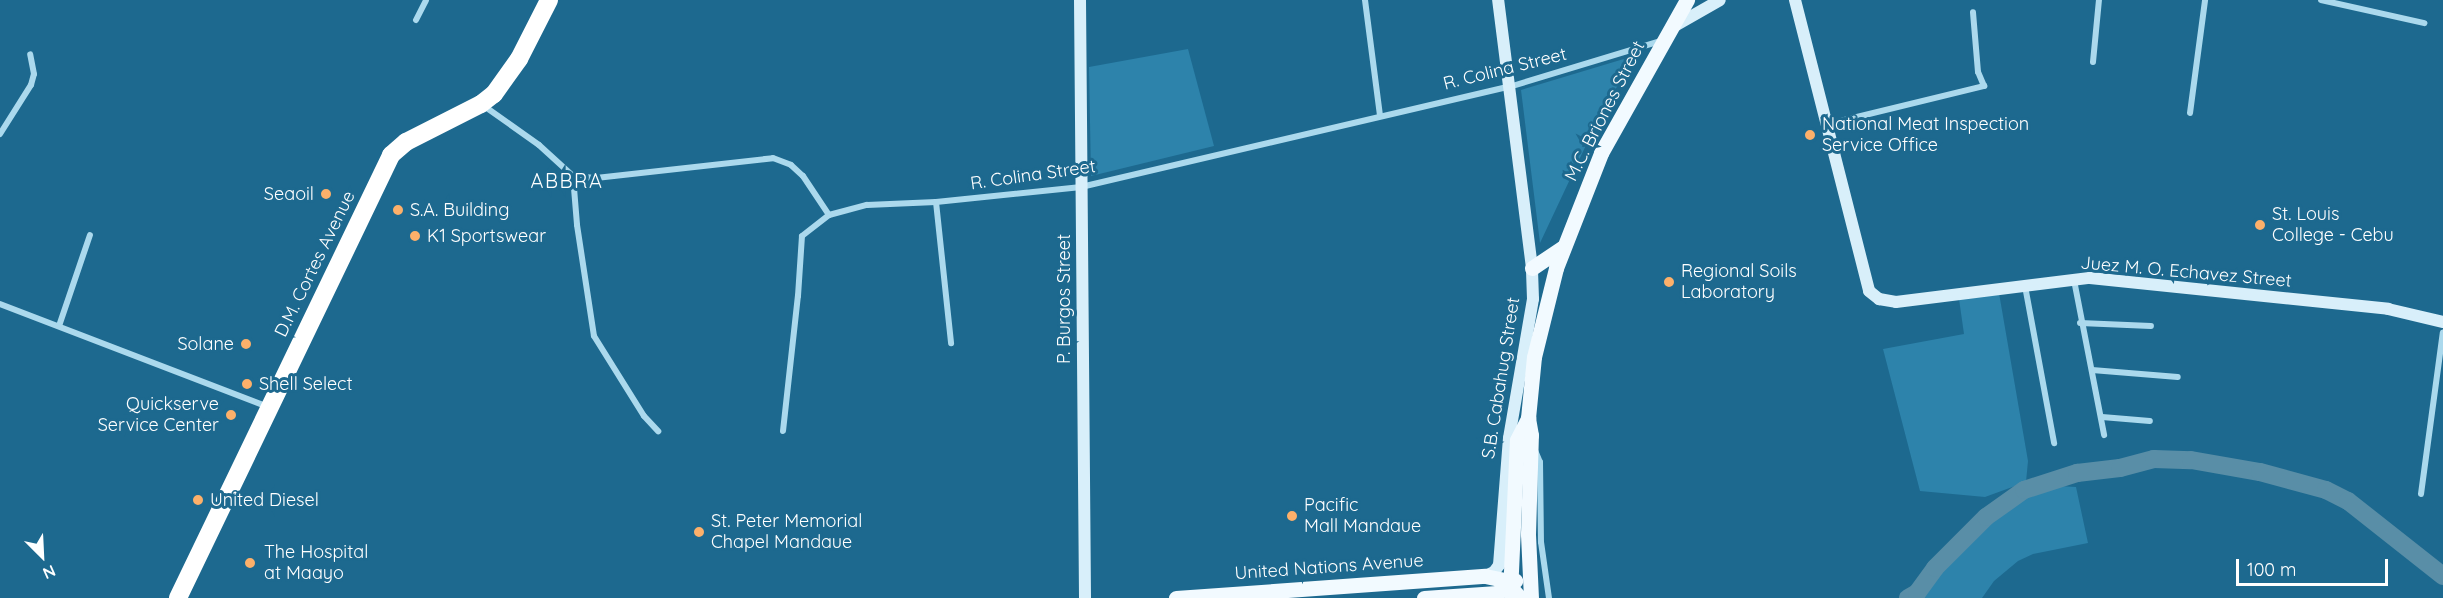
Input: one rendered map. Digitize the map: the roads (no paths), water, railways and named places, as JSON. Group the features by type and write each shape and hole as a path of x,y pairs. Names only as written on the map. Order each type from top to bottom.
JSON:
{"highway":[{"name":"D.M. Cortes Avenue","path":"178,598 391,155 406,142 481,104 494,94 508,77 549,0"}],"main road":[{"name":"M.C. Briones Street","path":"1531,598 1529,551 1531,443 1528,418 1534,357 1562,248 1601,153 1687,0"},
{"path":"1533,268 1562,248"},
{"name":"M.C. Briones Street","path":"1514,594 1517,440 1528,418"},
{"path":"1485,576 1498,578 1514,594 1529,551"},
{"name":"United Nations Avenue","path":"1176,598 1485,576"},
{"name":"United Nations Avenue","path":"1424,598 1494,593 1514,594"}],"street":[{"path":"416,20 426,0"},
{"name":"P. Burgos Street","path":"1080,0 1085,598"},
{"path":"1365,0 1380,116"},
{"name":"S.B. Cabahug Street","path":"1485,576 1494,572 1499,565 1505,468 1533,299 1533,268 1498,0"},
{"path":"1666,34 1720,0"},
{"name":"Juez M. O. Echavez Street","path":"1795,0 1869,291 1874,297 1883,301 1896,302 2073,278 2226,291 2388,309 2443,322"},
{"path":"2093,62 2099,0"},
{"path":"2190,113 2205,0"},
{"path":"2321,0 2424,23"},
{"path":"1828,124 1984,86 1978,72 1973,12"},
{"name":"R. Colina Street","path":"830,215 867,205 936,202 1081,187 1509,87 1666,34"},
{"path":"0,134 32,85 34,74 30,54"},
{"path":"481,104 561,163 573,176 576,216 594,336 644,416 658,431"},
{"path":"573,176 596,178 773,158 791,165 803,176 830,215 802,236 798,296 783,431"},
{"path":"936,202 951,343"},
{"path":"59,326 90,235"},
{"path":"2073,278 2080,323 2092,370 2104,435"},
{"path":"2025,286 2054,443"},
{"path":"0,304 269,407"},
{"path":"2080,323 2151,326"},
{"path":"2421,494 2443,332"},
{"path":"2092,370 2178,377"},
{"path":"2102,417 2150,421"},
{"path":"1531,443 1540,462 1541,542 1549,598"}],"waterway":[{"path":"1908,598 1917,593 1935,568 1986,517 2024,490 2077,473 2120,468 2154,459 2191,460 2260,472 2326,490 2348,501 2443,576"}],"place":[{"name":"National Meat Inspection Service Office","path":"1810,135"},
{"name":"Seaoil","path":"326,194"},
{"name":"S.A. Building","path":"398,210"},
{"name":"St. Louis College - Cebu","path":"2260,225"},
{"name":"K1 Sportswear","path":"415,236"},
{"name":"Regional Soils Laboratory","path":"1669,282"},
{"name":"Solane","path":"246,344"},
{"name":"Shell Select","path":"247,384"},
{"name":"Quickserve Service Center","path":"231,415"},
{"name":"United Diesel","path":"198,500"},
{"name":"Pacific Mall Mandaue","path":"1292,516"},
{"name":"St. Peter Memorial Chapel Mandaue","path":"699,532"},
{"name":"The Hospital at Maayo","path":"250,563"}],"district":[{"name":"ABBRA","path":"567,180"}]}
